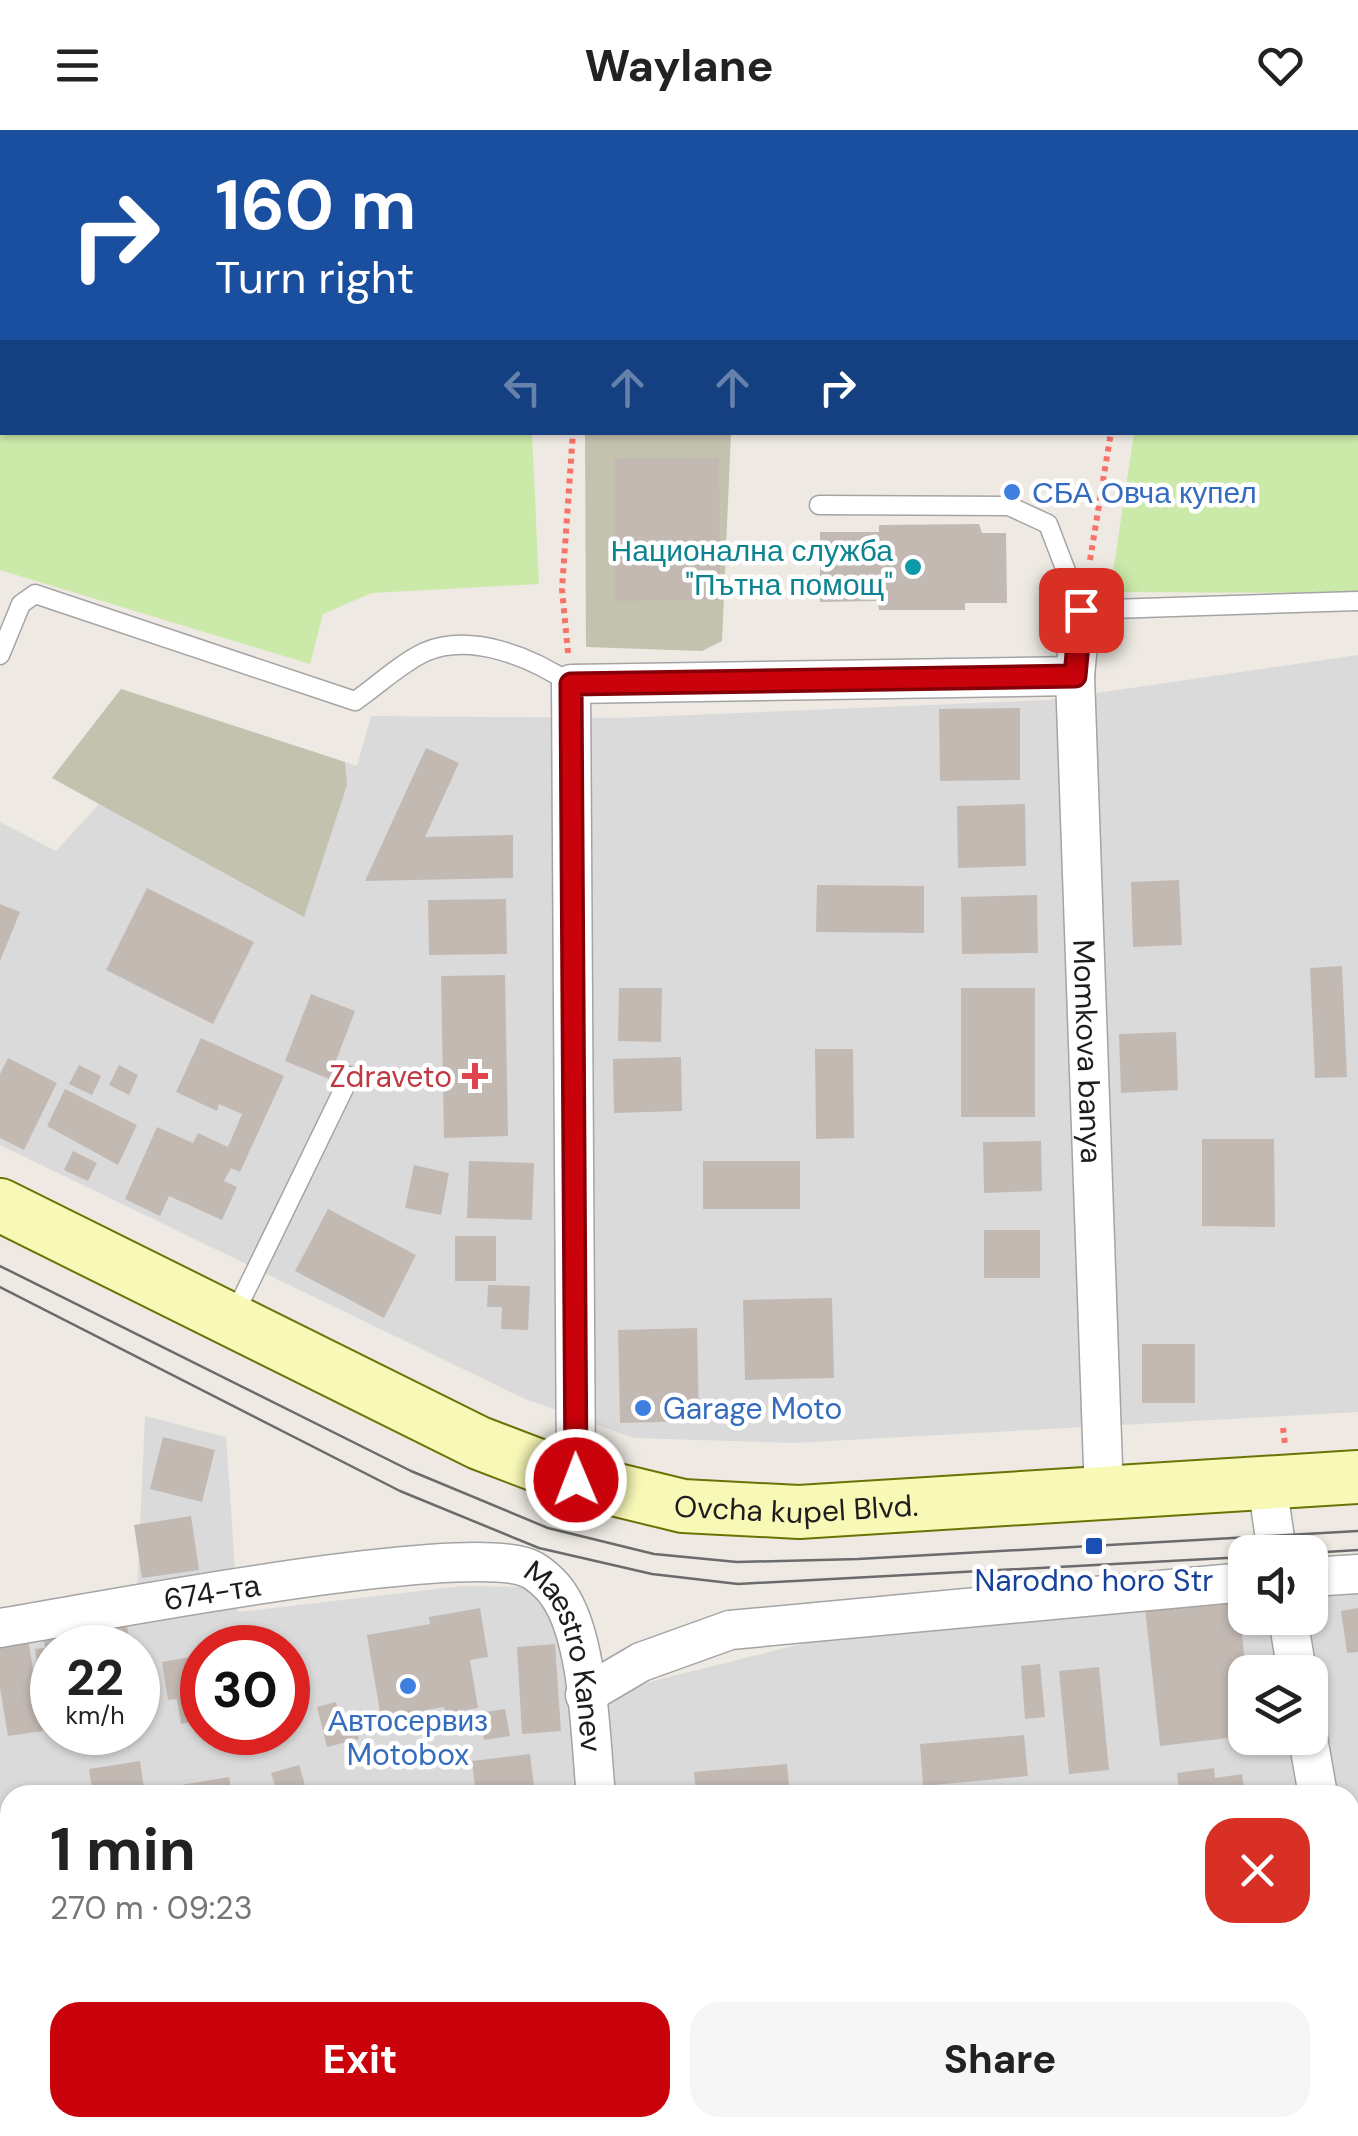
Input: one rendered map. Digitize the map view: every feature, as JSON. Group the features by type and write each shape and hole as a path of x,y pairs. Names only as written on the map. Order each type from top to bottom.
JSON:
{"main road":[{"name":"Ovcha kupel Blvd.","path":"0,1204 479,1443 576,1480 683,1506 799,1512 1358,1477"}],"street":[{"name":"Momkova banya","path":"1081,610 1075,676 1104,1495"},
{"path":"576,1480 571,684 1075,676"},
{"path":"1267,1484 1275,1535"},
{"name":"Maestro Kanev","path":"367,1570 480,1562 528,1568 557,1592 572,1618 586,1695 595,1785"},
{"name":"674-та","path":"0,1628 367,1570"},
{"path":"1328,1576 1358,1574"},
{"path":"586,1695 641,1662 730,1630 1228,1584"},
{"path":"1311,1755 1316,1785"}],"lane":[{"path":"819,506 1008,506 1048,524 1081,610 1358,601"},
{"path":"0,655 21,604 35,594 355,701 425,652 458,645 501,651 545,666 571,684"},
{"path":"232,1320 350,1076"}],"path":[{"path":"571,684 562,590 573,435"},
{"path":"1081,610 1110,435"}],"shaded area":[{"path":"585,435 731,435 722,641 702,651 586,647"},
{"path":"1358,655 1358,1412 793,1443 634,1438 525,1399 0,1145 0,822 56,851 99,804 52,778 121,689 357,766 371,716 618,718 1048,700"},
{"path":"121,689 345,762 347,785 304,917 52,778"},
{"path":"145,1416 226,1437 238,1612 462,1586 530,1587 561,1625 575,1712 653,1681 829,1637 1228,1592 1228,1635 1328,1635 1328,1582 1358,1579 1358,1785 0,1785 0,1636 30,1631 30,1755 160,1755 160,1625 68,1625 136,1614"}],"green space":[{"path":"0,435 532,435 539,584 372,593 323,614 310,664 0,570"},
{"path":"1134,435 1358,435 1358,593 1110,592"}],"building":[{"path":"719,458 720,600 615,601 614,459"},
{"name":"Национална служба \"Пътна помощ\"","path":"979,524 982,533 1006,533 1007,603 965,603 965,610 879,610 878,601 820,602 820,532 879,532 879,525"},
{"path":"1020,708 1020,780 940,781 939,709"},
{"path":"426,748 459,763 425,837 513,835 513,878 365,881"},
{"path":"1025,804 1026,866 958,868 957,806"},
{"path":"1179,880 1182,945 1133,947 1131,882"},
{"path":"817,885 924,886 924,933 816,932"},
{"path":"147,888 254,942 213,1024 106,970"},
{"path":"1037,895 1038,953 962,954 961,897"},
{"path":"506,899 507,954 429,955 428,900"},
{"path":"0,904 20,912 0,961"},
{"path":"1342,966 1347,1077 1315,1078 1310,968"},
{"path":"505,975 508,1136 444,1138 441,976"},
{"path":"619,988 662,988 661,1042 618,1041"},
{"path":"961,988 1035,988 1035,1117 961,1117"},
{"path":"311,994 355,1011 329,1079 285,1061"},
{"path":"1176,1032 1178,1090 1121,1093 1119,1034"},
{"path":"201,1038 284,1076 240,1172 231,1168 224,1181 237,1187 222,1220 169,1196 160,1216 125,1199 157,1127 193,1143 198,1133 228,1147 242,1114 219,1104 217,1111 176,1092"},
{"path":"815,1049 853,1049 854,1138 816,1139"},
{"path":"681,1057 682,1111 614,1113 613,1059"},
{"path":"8,1058 57,1083 24,1150 0,1138 0,1074"},
{"path":"79,1065 101,1076 92,1095 69,1084"},
{"path":"119,1065 138,1075 129,1095 109,1085"},
{"path":"65,1089 137,1125 118,1165 47,1126"},
{"path":"1202,1139 1274,1139 1275,1227 1202,1226"},
{"path":"1041,1141 1042,1191 984,1193 983,1142"},
{"path":"73,1151 97,1163 88,1181 64,1170"},
{"path":"469,1161 534,1163 532,1220 467,1218"},
{"path":"703,1161 800,1161 800,1209 703,1209"},
{"path":"414,1165 449,1173 441,1215 405,1208"},
{"path":"328,1209 416,1255 384,1318 295,1271"},
{"path":"984,1230 1040,1230 1040,1278 984,1278"},
{"path":"455,1236 496,1236 496,1281 455,1281"},
{"path":"488,1285 530,1286 528,1330 501,1329 502,1307 487,1307"},
{"path":"832,1298 834,1378 745,1380 743,1300"},
{"path":"697,1328 699,1421 620,1423 618,1330"},
{"path":"1142,1344 1195,1344 1195,1403 1142,1403"},
{"path":"163,1437 215,1450 202,1502 150,1489"},
{"path":"191,1516 199,1570 142,1578 134,1525"},
{"path":"1228,1599 1228,1635 1242,1635 1244,1655 1228,1655 1228,1738 1160,1746 1145,1608"},
{"path":"480,1608 488,1657 470,1660 478,1708 446,1714 444,1707 381,1718 367,1635 430,1624 429,1617"},
{"path":"1358,1608 1358,1652 1347,1653 1341,1611"},
{"path":"28,1639 30,1733 8,1736 0,1688 0,1644"},
{"path":"555,1644 561,1731 522,1734 517,1647"},
{"path":"180,1659 180,1718 177,1699 168,1700 162,1662"},
{"path":"1040,1664 1045,1717 1025,1719 1021,1666"},
{"path":"1099,1667 1109,1770 1069,1774 1059,1671"},
{"path":"336,1702 340,1717 353,1713 359,1739 327,1747 317,1707"},
{"path":"505,1709 510,1736 484,1740 479,1713"},
{"path":"1024,1735 1028,1776 923,1785 920,1744"},
{"path":"530,1754 534,1785 475,1785 472,1761"},
{"path":"140,1761 144,1785 91,1785 89,1769"},
{"path":"787,1764 789,1785 695,1785 694,1772"},
{"path":"299,1765 305,1785 275,1785 271,1773"},
{"path":"1214,1768 1215,1778 1242,1774 1244,1785 1179,1785 1177,1773"},
{"path":"229,1777 230,1785 181,1785"}],"tram line":[{"path":"0,1266 411,1471 548,1528 654,1554 737,1562 858,1559 1358,1531"},
{"path":"0,1287 400,1491 539,1548 652,1574 738,1584 1228,1558"},
{"path":"1328,1552 1358,1550"}],"place":[{"name":"СБА Овча купел","path":"1012,492"},
{"name":"Национална служба \"Пътна помощ\"","path":"913,567"},
{"name":"Zdraveto","path":"475,1076"},
{"name":"Garage Moto","path":"643,1408"},
{"name":"Narodno horo Str","path":"1094,1546"},
{"name":"Автосервиз Motobox","path":"408,1686"}],"route":[{"path":"576,1480 571,684 1075,676 1081,610"}]}
